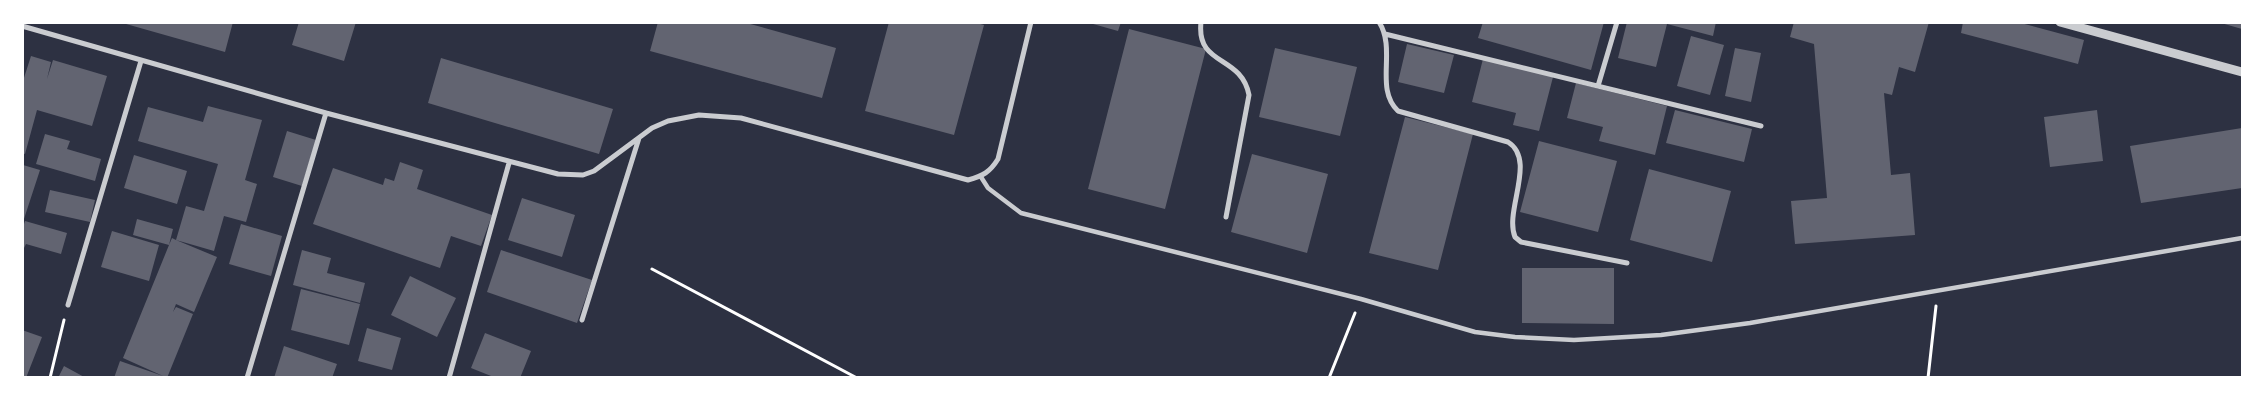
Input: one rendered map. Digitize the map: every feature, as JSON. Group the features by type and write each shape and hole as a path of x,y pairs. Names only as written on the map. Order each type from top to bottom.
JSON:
{"street":[{"path":"22,26 326,113 558,174 583,175 602,166 652,128 683,117 720,115 741,118 968,180 981,177 991,169 998,159 1031,22"},
{"path":"1201,22 1200,34 1206,47 1218,61 1233,66 1248,87 1249,95 1226,217"},
{"path":"1379,22 1385,34 1386,94 1390,104 1398,111 1508,142 1517,150 1521,161 1513,225 1515,237 1521,242 1628,263"},
{"path":"1598,86 1617,22"},
{"path":"2060,22 2242,72"},
{"path":"1385,34 1761,126"},
{"path":"68,305 141,61"},
{"path":"248,378 326,113"},
{"path":"582,320 639,138"},
{"path":"449,378 509,162"},
{"path":"981,177 988,188 1021,213 1361,299 1475,332 1515,338 1574,340 1661,335 1750,323 2242,238"}],"path":[{"path":"652,269 857,378"},
{"path":"1928,378 1938,290"},
{"path":"1329,378 1361,299"},
{"path":"50,378 68,305"}],"building":[{"path":"119,22 233,22 225,52"},
{"path":"299,22 356,22 344,61 292,45"},
{"path":"658,22 743,22 836,48 822,98 650,51"},
{"path":"889,22 973,22 984,25 954,135 865,111"},
{"path":"1086,22 1121,22 1118,31"},
{"path":"1483,22 1604,22 1591,70 1478,38"},
{"path":"1627,22 1716,22 1713,36 1667,24 1656,67 1618,58"},
{"path":"1794,22 1929,22 1915,72 1899,67 1892,95 1884,93 1891,175 1910,173 1915,235 1795,244 1791,201 1827,198 1814,44 1790,37"},
{"path":"1963,22 2017,22 2084,40 2078,64 1961,33"},
{"path":"2242,22 2242,29 2221,23"},
{"path":"1129,29 1206,49 1165,209 1088,189"},
{"path":"1691,36 1724,45 1710,95 1677,86"},
{"path":"1407,44 1454,55 1444,93 1398,82"},
{"path":"1275,48 1357,67 1340,136 1259,117"},
{"path":"1735,48 1761,53 1751,102 1725,96"},
{"path":"31,56 51,62 47,79 53,60 107,76 92,126 37,110 25,154 22,153 22,84"},
{"path":"441,58 613,109 599,154 428,103"},
{"path":"1483,59 1553,77 1539,131 1513,125 1516,113 1472,102"},
{"path":"1576,83 1667,106 1655,155 1599,141 1603,127 1567,118"},
{"path":"208,106 262,120 245,180 257,184 246,222 224,216 214,251 176,240 186,206 204,211 218,164 138,141 148,107 203,122"},
{"path":"1675,110 1752,129 1744,162 1666,143"},
{"path":"2097,110 2103,161 2050,167 2044,117"},
{"path":"1405,117 1473,134 1438,270 1369,253"},
{"path":"2242,128 2242,188 2141,203 2130,146"},
{"path":"287,131 316,140 302,186 273,177"},
{"path":"45,134 70,141 67,149 101,159 95,181 36,164"},
{"path":"1539,141 1617,161 1598,232 1520,212"},
{"path":"1252,154 1328,174 1307,253 1231,232"},
{"path":"134,155 187,171 177,204 124,188"},
{"path":"400,162 423,170 417,189 492,215 481,246 451,236 440,268 313,224 333,168 383,185 385,178 394,181"},
{"path":"23,165 40,170 23,222 22,167"},
{"path":"1649,169 1731,191 1712,262 1630,240"},
{"path":"50,190 95,200 90,222 45,212"},
{"path":"522,198 575,215 562,257 508,240"},
{"path":"137,219 173,229 169,245 133,235"},
{"path":"25,221 67,233 61,254 26,244 22,252 22,230"},
{"path":"241,224 282,236 271,276 229,264"},
{"path":"112,231 159,245 149,281 101,267"},
{"path":"172,238 217,257 194,312 176,304 173,312 176,307 193,314 167,378 114,378 120,361 163,376 123,358"},
{"path":"302,250 331,258 327,273 365,283 360,303 293,285"},
{"path":"501,250 592,280 577,323 487,292"},
{"path":"1522,268 1614,268 1614,324 1522,323"},
{"path":"410,276 456,298 437,337 391,315"},
{"path":"301,289 360,304 349,345 291,330"},
{"path":"367,328 401,338 392,370 358,361"},
{"path":"22,330 42,337 26,378 22,378"},
{"path":"485,333 531,351 520,378 496,378 471,368"},
{"path":"284,346 337,364 332,378 274,378"},
{"path":"64,366 86,378 58,378"}]}
